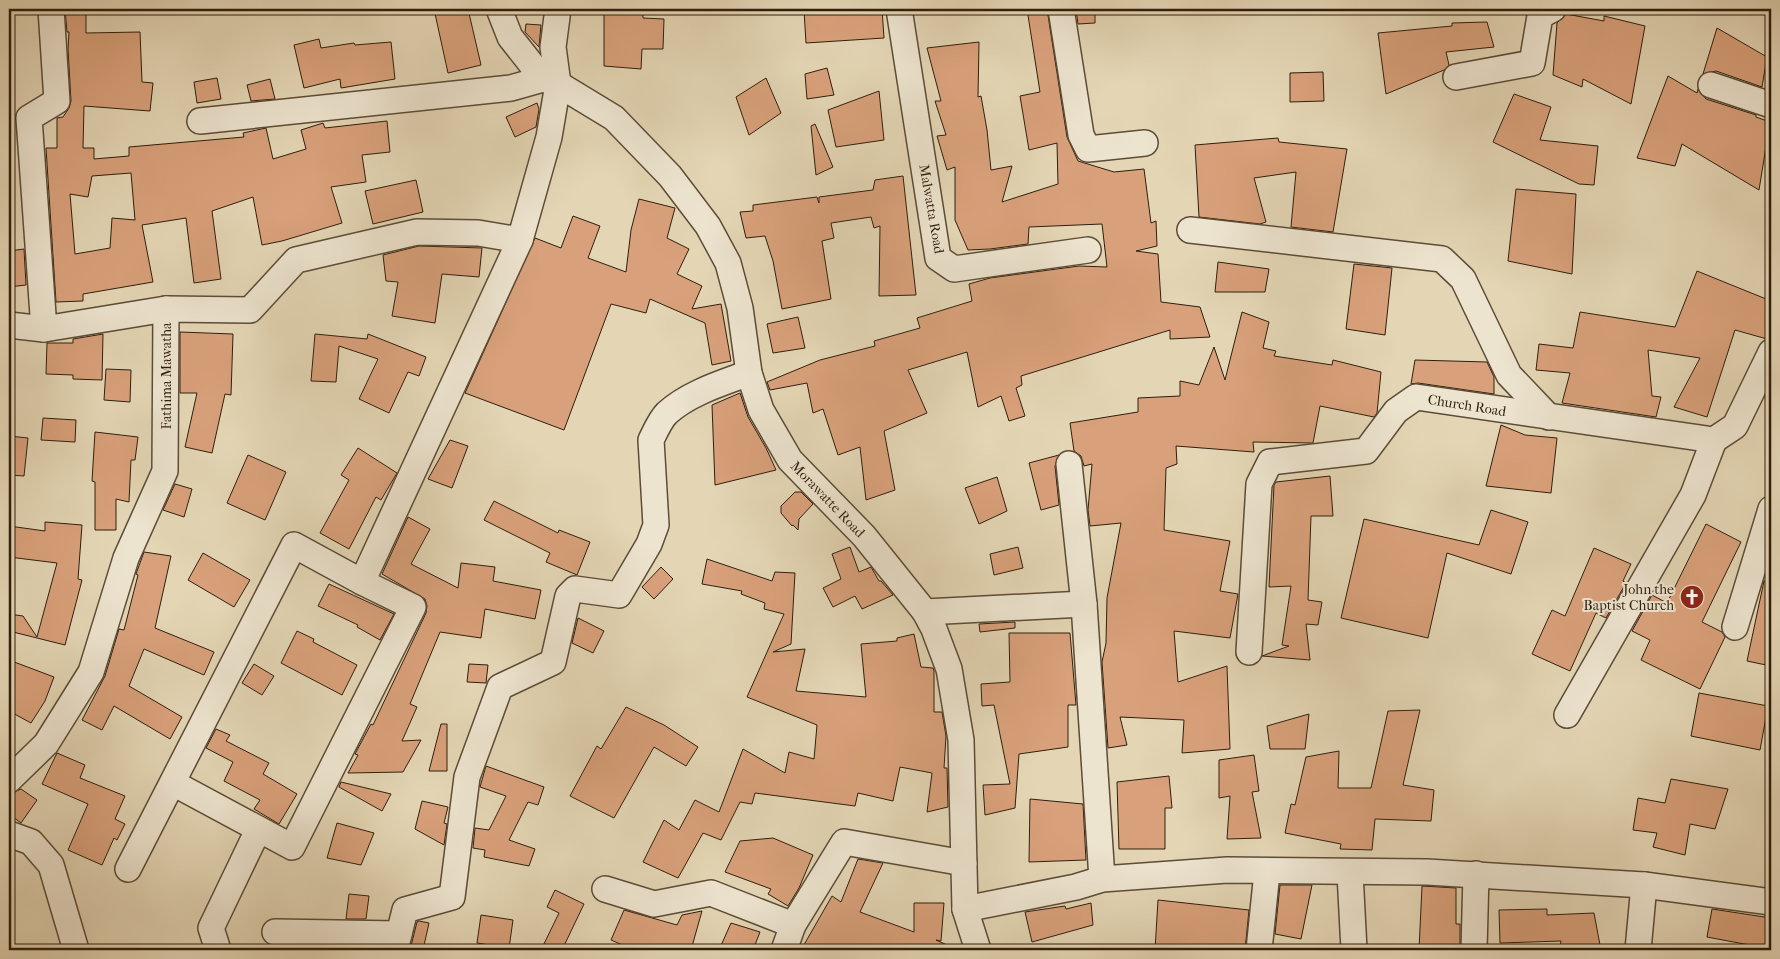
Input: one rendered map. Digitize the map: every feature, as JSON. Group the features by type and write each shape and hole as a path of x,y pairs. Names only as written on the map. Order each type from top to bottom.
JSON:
{"street":[{"path":"44,330 29,118 57,101 52,9"},
{"name":"Morawatte Road","path":"498,9 510,37 551,81 614,118 670,176 708,226 728,263 740,308 749,373 762,410 790,460 864,536 925,612 934,629 949,669 961,740 965,909 978,950"},
{"path":"362,582 520,240 549,138 553,48 558,9"},
{"name":"Malwatta Road","path":"899,9 938,258 954,269 1088,250"},
{"path":"1061,9 1081,135 1088,149 1145,143"},
{"path":"1456,77 1532,63 1540,16 1552,9"},
{"path":"200,121 511,88 551,81"},
{"path":"1711,86 1771,105"},
{"path":"1190,230 1442,259 1463,279 1509,375 1549,417"},
{"name":"Fathima Mawatha","path":"9,780 46,744 91,672 126,558 166,471 166,309 250,310 296,260 417,232 478,233 520,240"},
{"path":"9,325 44,330 166,309"},
{"path":"1567,715 1693,496 1714,440 1735,426 1771,352"},
{"path":"275,932 397,942 405,910 452,897 467,777 500,687 553,662 568,596 575,589 619,595 649,544 656,526 651,440 666,414 700,392 749,373"},
{"name":"Church Road","path":"1248,652 1259,484 1270,462 1366,451 1396,411 1416,397 1714,440"},
{"path":"1069,464 1084,604 1102,879"},
{"path":"1735,627 1771,509"},
{"path":"128,869 294,545 413,607 292,847 173,783"},
{"path":"925,612 1084,604"},
{"path":"218,950 211,928 258,830"},
{"path":"9,834 31,842 52,865 76,950"},
{"path":"784,950 793,926 844,842 964,863"},
{"path":"965,909 1076,887 1102,879 1227,870 1476,874 1644,885 1771,902"},
{"path":"1259,950 1267,872"},
{"path":"1350,873 1354,950"},
{"path":"1474,950 1476,874"},
{"path":"1638,950 1644,885"},
{"path":"606,888 654,904 710,893 793,926"}],"building":[{"path":"65,9 86,9 86,33 140,32 142,82 153,83 150,111 84,106 83,148 94,148 94,159 129,156 129,147 244,137 243,133 266,128 273,159 306,149 301,130 323,123 325,128 387,121 390,152 362,155 366,182 331,187 342,223 262,245 253,197 212,211 221,279 194,283 186,218 142,225 153,282 83,294 83,301 56,302 46,148 57,148 57,118 63,117 71,101 69,32 67,32","holes":["131,173 135,220 112,218 110,248 75,254 70,194 88,197 92,176"]},
{"path":"434,9 468,9 481,65 448,73"},
{"path":"604,9 643,9 643,18 664,19 663,49 642,49 641,69 604,66"},
{"path":"859,9 882,9 884,38 806,43 804,10 859,13"},
{"path":"1027,9 1047,9 1067,137 1078,161 1114,172 1144,169 1151,223 1156,221 1157,246 1136,251 1158,254 1161,302 1200,307 1210,337 1170,339 1170,330 1021,376 1022,385 1016,388 1025,416 1009,421 1001,396 978,407 967,352 908,370 927,413 884,431 895,490 866,500 860,447 838,455 823,409 813,413 807,383 770,390 767,382 820,360 875,346 874,341 920,328 917,318 972,301 969,284 990,278 1079,266 1107,267 1102,224 1029,227 1028,244 968,250 955,220 955,167 947,170 937,136 946,135 935,101 941,101 927,48 979,42 978,97 981,96 991,170 1012,166 1002,202 1058,184 1057,143 1029,150 1020,96 1040,92"},
{"path":"1076,9 1095,9 1095,23 1078,24"},
{"path":"1566,14 1604,21 1604,16 1645,26 1631,104 1583,79 1582,87 1553,75 1557,23"},
{"path":"1487,22 1494,47 1446,52 1449,65 1444,70 1386,94 1378,33 1452,26 1452,23"},
{"path":"526,24 541,25 539,47 525,32"},
{"path":"1717,28 1767,57 1762,87 1716,71 1703,74"},
{"path":"319,39 321,48 354,43 355,45 391,42 395,79 341,88 340,79 304,88 294,45"},
{"path":"827,68 834,95 807,99 805,74"},
{"path":"1323,72 1324,101 1290,102 1290,73"},
{"path":"1668,76 1697,93 1698,89 1706,99 1756,115 1756,117 1770,122 1759,190 1682,144 1675,166 1637,158"},
{"path":"217,78 221,99 197,103 194,82"},
{"path":"766,78 781,113 749,135 736,97"},
{"path":"270,79 275,99 251,101 247,85"},
{"path":"879,91 884,140 836,147 828,110"},
{"path":"1514,94 1551,107 1540,140 1598,146 1594,185 1579,184 1493,142"},
{"path":"537,103 539,109 536,127 515,137 506,117"},
{"path":"815,124 833,167 816,175 811,126"},
{"path":"1278,138 1279,142 1347,149 1333,232 1291,227 1296,172 1254,178 1266,222 1260,224 1199,217 1195,145"},
{"path":"903,176 916,295 879,296 880,226 874,228 871,217 831,223 834,238 822,241 831,299 782,309 773,261 765,236 746,238 740,212 753,211 753,205 817,197 819,203 819,197 873,190 875,180"},
{"path":"416,180 423,212 373,224 365,191"},
{"path":"1516,189 1576,194 1572,274 1508,261"},
{"path":"639,199 675,208 667,238 689,249 677,274 702,286 692,309 721,304 731,361 712,365 705,323 650,299 646,313 611,304 564,430 465,393 535,238 561,248 573,216 600,226 588,258 626,272 631,230"},
{"path":"419,246 482,248 479,277 442,274 435,323 392,316 398,282 386,281 383,255"},
{"path":"24,249 26,285 9,287 9,251"},
{"path":"1218,262 1269,269 1265,292 1215,292"},
{"path":"1354,264 1392,268 1385,335 1346,329"},
{"path":"1697,271 1771,301 1771,328 1767,339 1735,330 1707,417 1674,407 1700,358 1648,350 1652,396 1661,397 1656,417 1562,403 1570,373 1536,370 1539,344 1573,348 1580,312 1675,327"},
{"path":"1242,312 1269,322 1263,348 1276,351 1274,356 1332,365 1333,360 1381,372 1377,413 1374,417 1320,406 1313,443 1253,442 1254,452 1176,446 1177,464 1166,468 1164,530 1230,541 1220,591 1238,594 1230,638 1174,631 1178,682 1227,666 1230,749 1182,753 1184,720 1120,717 1127,745 1108,748 1102,662 1106,643 1107,598 1121,523 1090,526 1088,510 1092,464 1084,466 1081,456 1074,451 1070,423 1138,412 1138,398 1180,396 1180,381 1199,385 1214,347 1225,380"},
{"path":"798,317 805,348 773,353 767,324"},
{"path":"180,332 233,334 231,395 225,394 212,453 185,447 197,393 180,393"},
{"path":"103,334 102,380 73,379 73,375 46,374 47,343 73,343 73,339"},
{"path":"315,334 367,339 368,334 426,357 419,376 408,372 389,413 359,399 378,359 339,346 336,382 311,381"},
{"path":"1415,360 1487,362 1494,377 1494,394 1418,383 1411,384"},
{"path":"106,369 131,370 130,402 104,400"},
{"path":"740,393 748,417 776,470 715,485 712,405"},
{"path":"43,418 76,420 75,442 41,440"},
{"path":"1501,425 1525,435 1557,438 1551,493 1486,486"},
{"path":"95,432 138,437 135,460 131,460 129,502 116,499 116,530 95,530 95,482 92,481"},
{"path":"9,436 28,438 24,476 9,475"},
{"path":"450,440 468,446 452,488 428,479"},
{"path":"358,448 397,473 381,500 376,497 349,549 320,533 349,480 341,475"},
{"path":"248,455 286,472 265,520 227,503"},
{"path":"1059,455 1055,466 1059,505 1041,510 1029,463"},
{"path":"1330,476 1333,516 1311,516 1308,600 1322,602 1318,625 1306,624 1310,660 1262,656 1289,646 1282,645 1291,586 1269,587 1274,485 1276,482"},
{"path":"997,477 1007,511 979,524 965,488"},
{"path":"175,484 192,489 184,517 163,510"},
{"path":"795,492 801,492 813,504 799,519 798,530 781,513 781,506"},
{"path":"494,501 558,533 559,530 590,542 577,575 546,562 550,553 484,520"},
{"path":"1491,510 1528,522 1511,574 1447,553 1428,638 1341,618 1364,519 1479,545"},
{"path":"408,517 430,529 411,564 458,588 461,563 495,567 493,581 541,590 535,619 485,609 481,638 440,632 410,704 417,707 402,741 421,740 403,772 348,773 358,755 355,754 371,724 373,725 426,613 425,599 382,574"},
{"path":"45,522 82,525 78,579 82,580 65,645 9,631 9,614 23,616 37,637 57,563 9,557 9,526 45,531"},
{"name":"John the Baptist Church","path":"1706,524 1741,542 1702,622 1722,632 1725,637 1700,689 1641,660 1650,640 1632,631 1652,595 1667,603"},
{"path":"850,547 859,572 871,567 879,581 893,595 862,609 855,596 833,607 823,588 841,579 832,554"},
{"path":"1018,547 1023,568 994,575 990,554"},
{"path":"1594,548 1631,564 1623,581 1626,583 1606,618 1596,613 1570,671 1532,654 1552,610 1565,616"},
{"path":"144,552 171,556 155,628 214,652 204,675 144,649 129,686 182,717 170,739 114,706 102,730 82,720 105,676 119,629 124,630 138,575 136,574"},
{"path":"203,553 250,580 234,607 188,580"},
{"path":"707,559 772,581 775,572 795,573 791,644 773,652 805,649 796,691 866,697 861,644 897,641 897,638 914,634 921,667 933,668 934,671 934,712 942,712 946,736 944,768 947,768 948,807 927,812 932,773 900,767 893,801 858,793 855,806 755,793 752,804 740,802 721,840 703,833 678,878 643,862 664,820 679,830 695,800 719,812 743,749 785,773 789,752 814,759 817,725 747,697 784,614 764,609 765,603 741,594 742,591 702,584"},
{"path":"661,567 673,579 654,599 642,587"},
{"path":"1764,581 1771,581 1771,666 1747,661"},
{"path":"329,584 394,614 380,640 357,627 358,625 318,606"},
{"path":"578,618 604,631 593,653 572,643"},
{"path":"1015,622 1015,628 980,632 979,624"},
{"path":"297,631 314,639 313,642 357,665 342,695 281,663"},
{"path":"1009,633 1070,633 1076,705 1068,705 1068,747 1019,754 1015,808 985,815 983,785 1010,784 994,705 982,706 981,684 1010,682"},
{"path":"9,660 54,677 45,701 31,723 9,711"},
{"path":"254,664 274,676 262,695 242,683"},
{"path":"469,664 488,665 486,683 467,682"},
{"path":"1699,693 1768,706 1760,750 1691,736"},
{"path":"626,707 664,725 698,747 686,766 654,747 614,818 570,796 597,746 601,749"},
{"path":"1420,710 1403,785 1434,790 1431,821 1375,819 1372,850 1340,849 1341,844 1285,833 1291,804 1295,805 1306,757 1339,751 1338,788 1371,788 1388,711"},
{"path":"1309,714 1305,749 1270,749 1267,726"},
{"path":"441,724 447,724 447,771 429,771"},
{"path":"216,729 230,735 226,741 269,763 263,774 297,794 279,824 254,809 260,800 224,781 233,762 206,748"},
{"path":"57,753 85,765 80,778 125,796 115,819 125,824 117,840 114,838 102,865 68,850 88,804 42,784"},
{"path":"1254,755 1259,791 1252,792 1261,838 1227,839 1230,796 1219,798 1219,760"},
{"path":"486,766 544,787 538,805 528,802 509,840 535,849 529,866 484,857 485,850 473,848 475,828 489,830 506,796 480,787"},
{"path":"1169,776 1172,808 1165,808 1165,849 1119,849 1117,782"},
{"path":"1671,779 1728,789 1715,829 1690,824 1685,855 1653,847 1657,833 1633,830 1638,798 1665,803"},
{"path":"341,782 391,794 382,811 339,787"},
{"path":"21,789 37,800 21,823 9,814 9,794"},
{"path":"1030,799 1083,804 1086,860 1029,862"},
{"path":"422,801 448,807 444,823 447,824 444,845 415,829"},
{"path":"337,823 374,833 361,865 327,858"},
{"path":"773,838 813,855 799,888 788,906 768,894 771,889 725,872 740,841"},
{"path":"858,859 883,863 860,912 914,932 914,903 944,903 941,941 936,940 958,950 801,950 832,896 841,902"},
{"path":"1280,885 1312,885 1301,939 1275,934"},
{"path":"1422,886 1456,888 1456,924 1460,924 1460,950 1419,950"},
{"path":"555,890 584,904 562,950 541,950 559,913 547,907"},
{"path":"349,894 369,896 366,919 346,919"},
{"path":"1158,900 1249,910 1245,950 1155,950"},
{"path":"1091,903 1093,925 1032,942 1025,912 1065,906 1066,909"},
{"path":"1547,909 1547,915 1594,913 1600,945 1559,950 1561,941 1500,943 1499,910"},
{"path":"1712,909 1771,918 1771,949 1707,937"},
{"path":"624,910 677,925 682,915 702,911 691,950 634,950 611,940"},
{"path":"481,915 513,920 509,948 477,943"},
{"path":"417,922 429,923 423,950 410,950"},
{"path":"731,923 760,932 753,950 719,950"}],"place":[{"name":"John the Baptist Church","path":"1692,597"}]}
